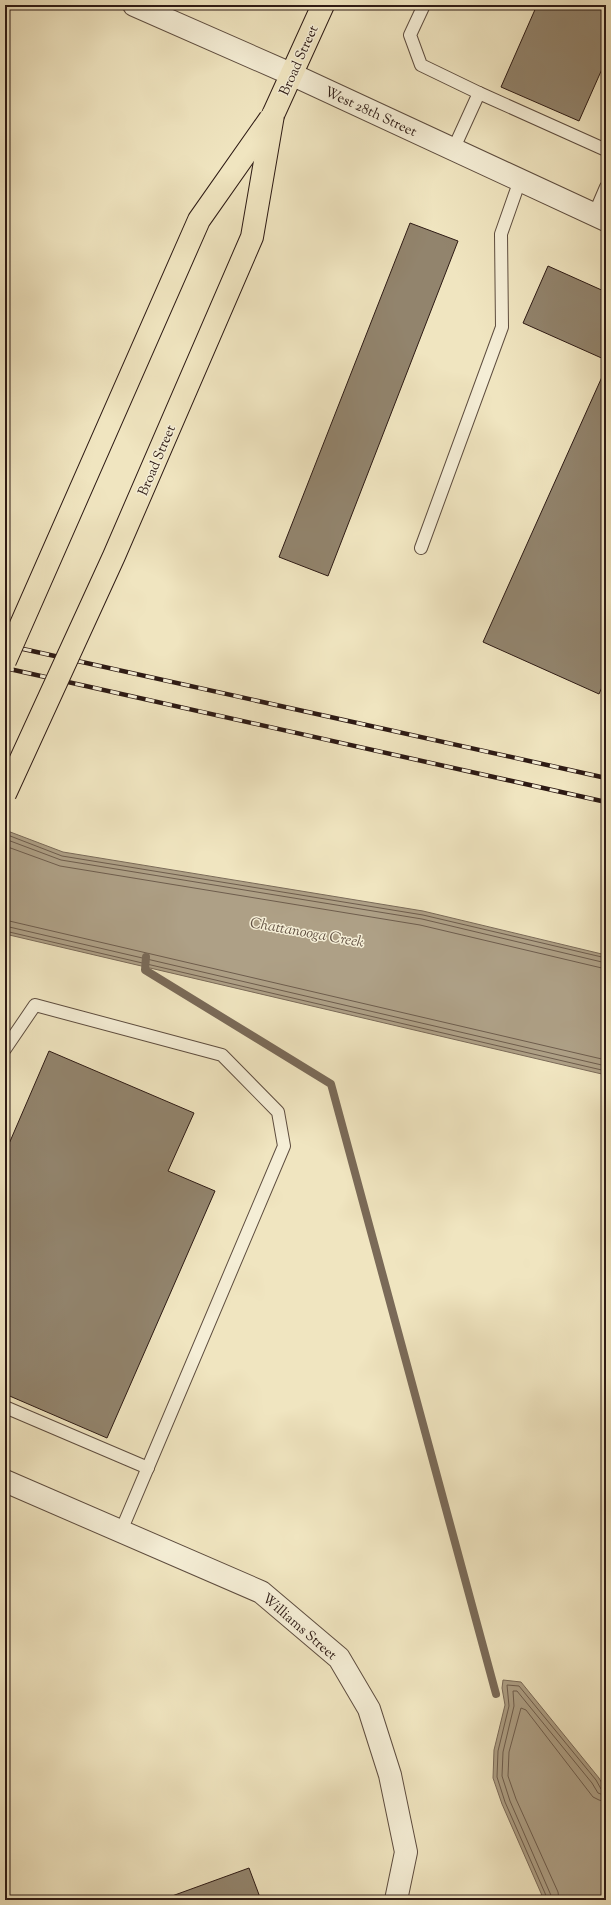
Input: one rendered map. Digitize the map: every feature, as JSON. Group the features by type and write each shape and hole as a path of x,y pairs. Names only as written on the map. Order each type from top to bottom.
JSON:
{"main road":[{"name":"Broad Street","path":"5,661 199,220 273,115 323,5"},
{"name":"Broad Street","path":"5,794 114,556 252,237 273,115"}],"street":[{"name":"West 28th Street","path":"134,5 291,74 600,218"},
{"name":"Williams Street","path":"5,1481 261,1592 339,1658 369,1709 390,1775 406,1852 396,1900"}],"lane":[{"path":"424,5 410,35 421,65 479,93 606,150"},
{"path":"453,150 479,93"},
{"path":"422,548 502,327 501,234 520,180"},
{"path":"600,218 606,187"},
{"path":"5,1049 35,1005 222,1055 278,1112 284,1146 121,1531"},
{"path":"5,1407 148,1468"}],"water":[{"name":"Chattanooga Creek","path":"5,830 63,852 423,911 606,955 606,1075 5,934"},
{"path":"503,1680 521,1682 599,1778 606,1790 606,1900 544,1900 502,1804 493,1778 494,1750 505,1705 502,1688"}],"building":[{"path":"537,5 606,5 606,60 579,121 501,87"},
{"path":"410,223 458,241 328,576 279,557"},
{"path":"548,266 606,292 606,360 523,323"},
{"path":"606,368 606,678 599,694 483,642"},
{"path":"49,1051 194,1113 168,1171 215,1191 107,1438 5,1394 5,1153"},
{"path":"249,1868 261,1900 161,1900"}],"waterway":[{"path":"146,957 145,970 331,1084 496,1694"}],"railway":[{"path":"5,645 606,778"},
{"path":"5,668 606,802"}]}
